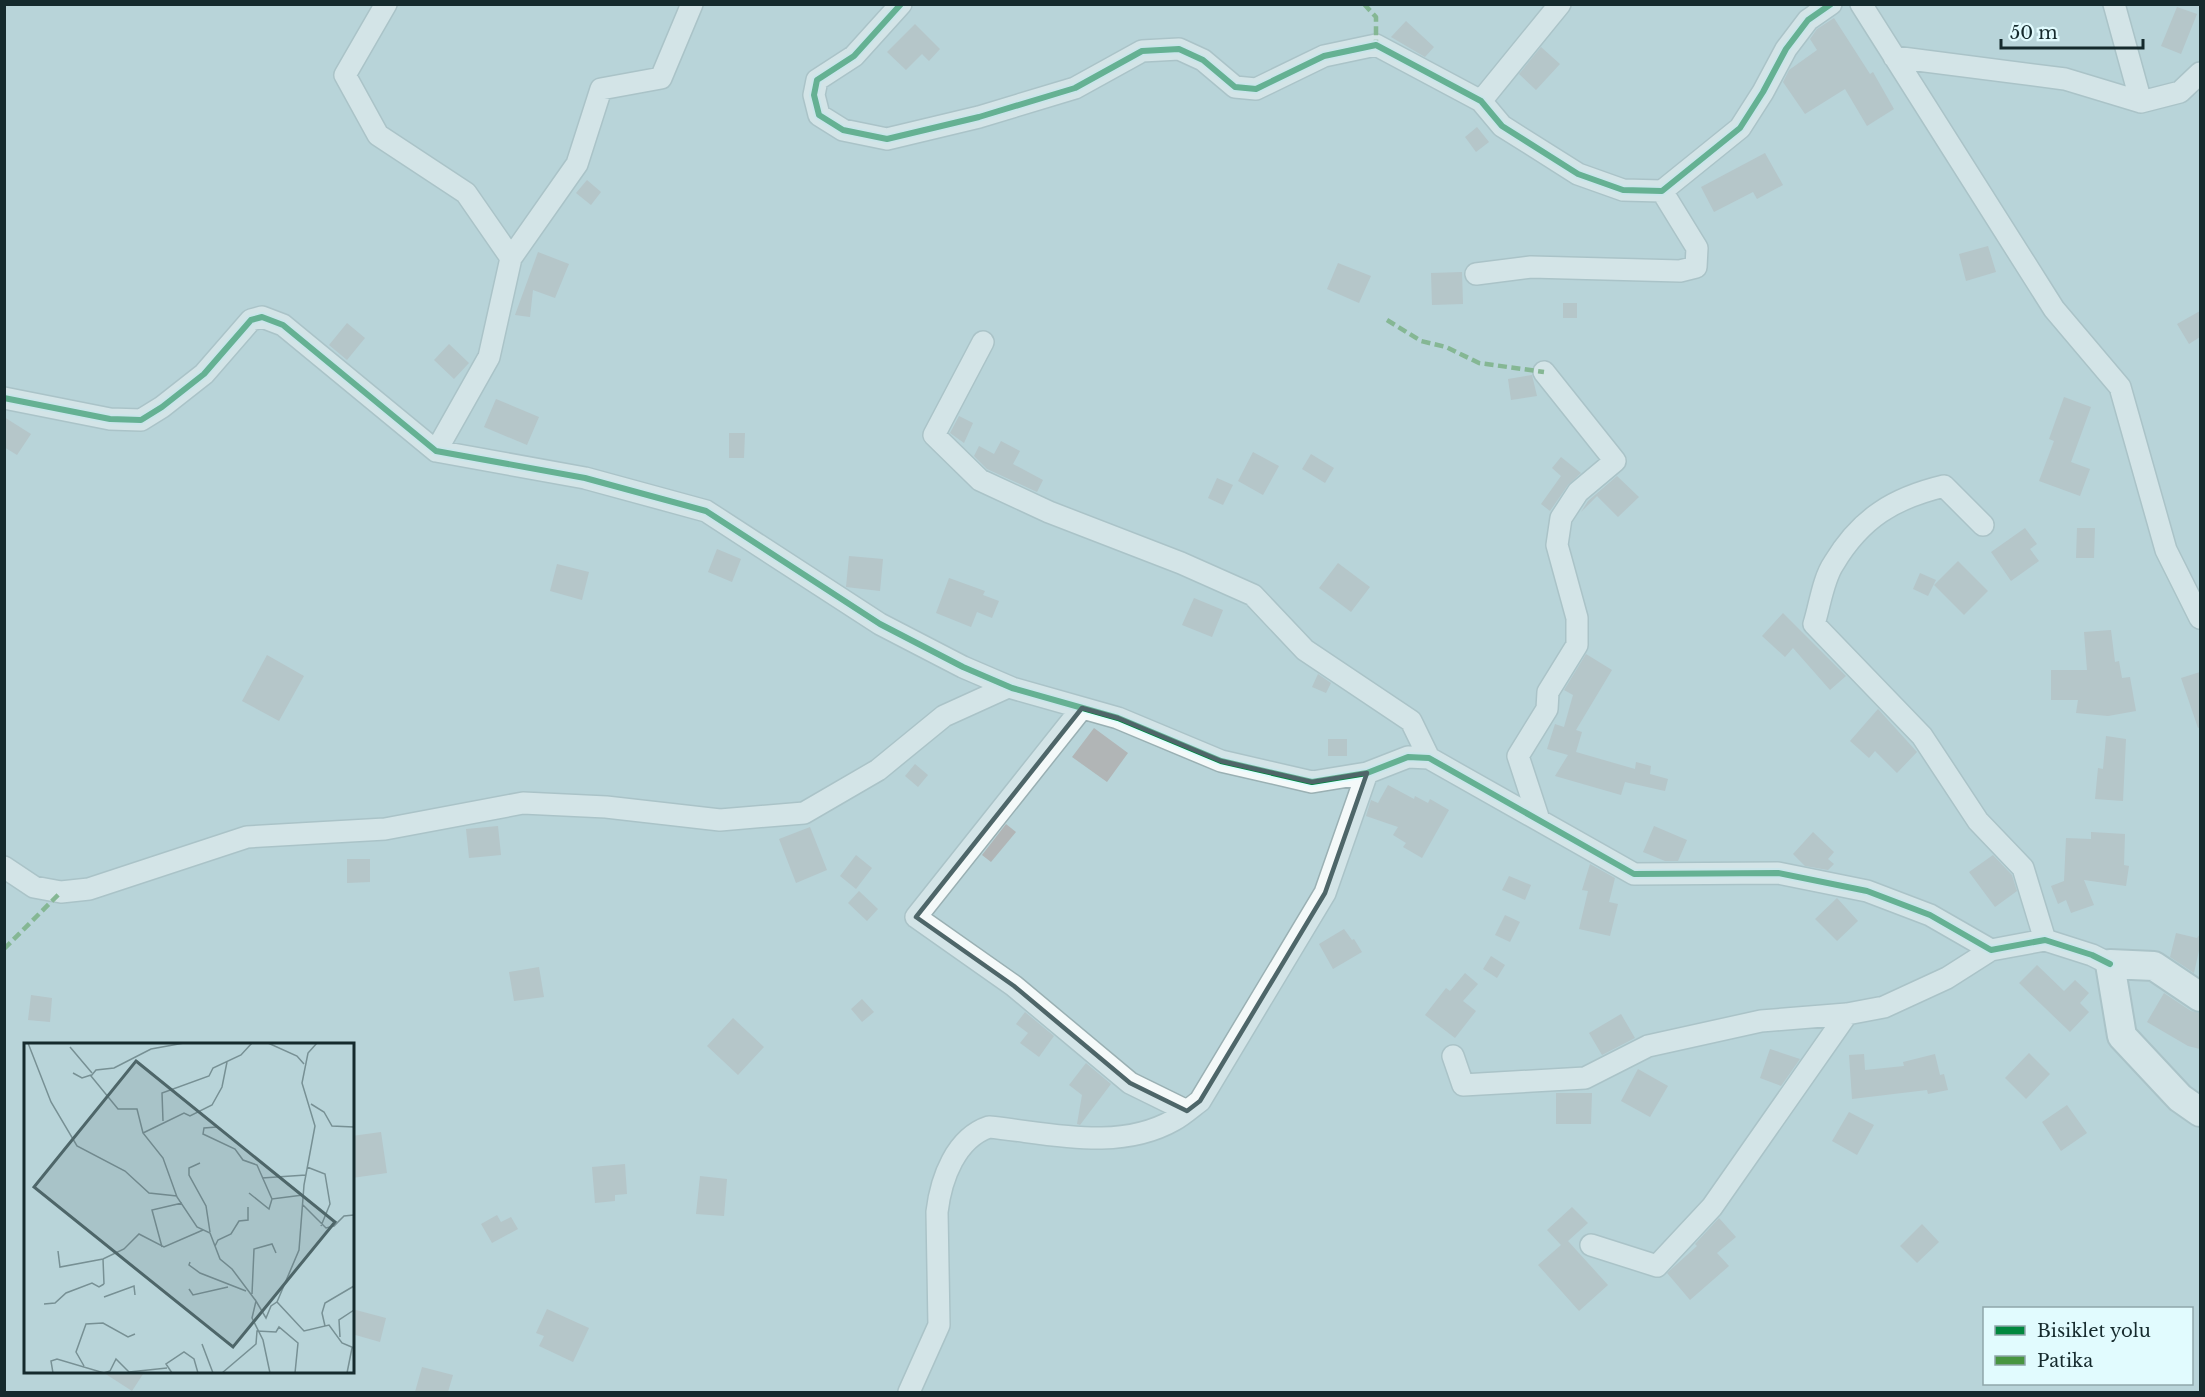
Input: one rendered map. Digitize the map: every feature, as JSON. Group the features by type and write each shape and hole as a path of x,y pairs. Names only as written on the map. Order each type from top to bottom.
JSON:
{"street":[{"path":"386,4 345,75 378,135 466,193 511,258"},
{"path":"436,450 489,357 511,258 577,164 601,89 661,78 692,4"},
{"path":"901,4 854,56 817,80 814,94 819,115 843,130 887,139 979,117 1075,88 1142,51 1179,49 1203,60 1235,87 1256,89 1324,56 1376,45 1482,101 1502,126 1578,174 1623,190 1662,190 1740,128 1786,49 1808,20 1831,4"},
{"path":"1482,101 1560,4"},
{"path":"1861,4 2054,309 2120,387 2166,550 2200,618"},
{"path":"2114,4 2141,102"},
{"path":"1894,57 2065,79 2141,102 2180,92 2200,73"},
{"path":"1476,274 1531,267 1680,271 1696,267 1697,248 1662,190"},
{"path":"4,398 110,419 141,420 162,407 204,374 251,320 262,317 283,325 436,450 585,478 706,511 880,624 963,667 1008,687 1118,718 1232,764 1312,782 1367,773 1408,757 1429,758 1634,874 1778,873 1867,891 1930,915 1991,950"},
{"path":"983,342 934,435 980,480 1049,512 1180,562 1253,595 1305,650 1411,721 1429,758"},
{"path":"1539,820 1518,756 1547,710 1548,692 1577,645 1577,618 1557,545 1561,518 1578,492 1615,461 1544,372"},
{"path":"1983,525 1944,486 1909,495 1867,520 1833,564 1814,624 1922,736 1978,821 2023,868 2044,940"},
{"path":"4,867 34,887 61,892 89,889 247,837 385,829 523,803 606,807 720,820 804,813 878,770 944,716 1008,687"},
{"path":"1082,708 916,917 1014,986 1130,1083 1187,1111"},
{"path":"909,1392 939,1324 939,1195 958,1148 974,1132 989,1126 1102,1139 1133,1136 1174,1121 1200,1101 1325,893 1367,773"},
{"path":"1453,1056 1463,1085 1585,1078 1648,1046 1761,1021 1847,1014 1884,1007 1947,978 1991,950 2044,940 2092,955 2110,964 2154,966 2200,997"},
{"path":"2110,964 2122,1036 2180,1098 2200,1112"},
{"path":"1591,1245 1657,1266 1712,1207 1847,1014"}],"highlighted area":[{"path":"1082,708 1118,718 1221,761 1312,782 1367,773 1325,893 1200,1101 1187,1111 1130,1083 1014,986 916,917"}],"building":[{"path":"2177,7 2197,14 2181,54 2161,46"},
{"path":"1834,18 1870,74 1873,72 1894,109 1867,126 1845,89 1805,114 1783,82 1789,70 1817,50 1810,39 1817,29"},
{"path":"1406,21 1434,47 1425,57 1391,37"},
{"path":"915,24 940,49 929,61 922,54 906,70 887,52"},
{"path":"1541,47 1560,64 1536,90 1519,74"},
{"path":"1477,127 1489,142 1476,152 1465,137"},
{"path":"1765,153 1783,185 1757,199 1753,192 1714,212 1701,187"},
{"path":"587,180 601,192 591,205 576,193"},
{"path":"1988,246 1996,272 1966,281 1959,254"},
{"path":"538,252 569,264 555,298 533,290 530,317 515,315"},
{"path":"1338,263 1371,276 1359,303 1327,289"},
{"path":"1462,272 1463,304 1432,305 1431,273"},
{"path":"1563,303 1577,303 1577,318 1563,318"},
{"path":"2200,311 2200,337 2189,344 2177,324"},
{"path":"347,323 365,338 347,360 329,345"},
{"path":"449,344 469,363 454,379 434,360"},
{"path":"1532,375 1537,396 1511,400 1508,379"},
{"path":"2064,397 2091,407 2071,462 2090,469 2080,496 2039,481 2054,441 2049,439"},
{"path":"496,399 539,417 527,445 484,427"},
{"path":"959,416 973,423 964,443 950,433"},
{"path":"4,417 31,434 17,455 4,447"},
{"path":"729,433 745,433 744,458 729,458"},
{"path":"1001,441 1020,451 1013,464 1043,480 1037,492 987,469 974,456 979,446 994,454"},
{"path":"1253,452 1279,466 1263,495 1238,481"},
{"path":"1311,454 1334,468 1325,483 1302,469"},
{"path":"1561,457 1581,473 1568,485 1550,511 1541,504 1561,476 1552,468"},
{"path":"1617,476 1639,497 1618,517 1597,496 1581,512 1588,501"},
{"path":"1217,478 1233,485 1223,505 1208,498"},
{"path":"2025,528 2037,544 2030,549 2039,561 2011,581 1991,552"},
{"path":"2077,528 2095,528 2094,558 2076,558"},
{"path":"717,549 741,559 732,582 708,572"},
{"path":"849,556 883,559 880,591 846,587"},
{"path":"1958,561 1988,591 1964,615 1934,585"},
{"path":"1338,563 1370,587 1351,612 1319,588"},
{"path":"557,564 589,572 582,600 550,591"},
{"path":"1920,573 1936,580 1928,596 1913,589"},
{"path":"949,578 985,591 983,595 999,601 992,618 977,612 971,627 936,613"},
{"path":"1194,598 1223,610 1212,637 1182,625"},
{"path":"1783,613 1846,676 1830,690 1793,648 1785,657 1762,636"},
{"path":"2111,630 2115,662 2119,661 2122,678 2130,677 2136,711 2108,716 2076,713 2078,700 2051,700 2051,670 2087,670 2084,632"},
{"path":"1586,654 1612,670 1576,730 1582,732 1576,752 1635,769 1636,762 1651,766 1650,774 1668,779 1665,791 1625,782 1621,795 1555,776 1568,755 1547,749 1555,724 1564,727 1573,695 1564,690"},
{"path":"267,655 304,676 279,721 242,701"},
{"path":"2200,672 2200,727 2198,728 2181,678"},
{"path":"1318,674 1331,683 1326,693 1312,687"},
{"path":"1878,709 1917,752 1897,773 1875,751 1869,758 1850,741"},
{"path":"1094,728 1128,753 1107,782 1072,757"},
{"path":"2106,736 2126,739 2123,801 2095,799 2098,768 2103,769"},
{"path":"1328,739 1347,739 1347,756 1328,756"},
{"path":"915,764 928,775 918,787 905,776"},
{"path":"1388,785 1414,799 1415,796 1428,803 1430,799 1449,810 1422,858 1403,847 1406,843 1393,835 1398,827 1366,816 1371,800 1378,803"},
{"path":"1006,824 1016,832 991,862 982,855"},
{"path":"498,826 501,855 469,858 466,829"},
{"path":"1654,826 1687,840 1678,861 1665,861 1643,852"},
{"path":"810,827 827,870 796,883 779,839"},
{"path":"1813,832 1834,852 1828,859 1834,864 1828,870 1805,866 1793,854"},
{"path":"2091,832 2125,834 2124,865 2129,866 2126,886 2084,880 2094,905 2071,913 2066,900 2058,904 2051,886 2064,881 2066,838 2091,839"},
{"path":"856,855 872,868 856,889 840,876"},
{"path":"1993,855 2012,875 2017,891 1995,907 1969,872"},
{"path":"347,859 370,859 370,882 347,883"},
{"path":"1590,864 1615,878 1609,902 1618,904 1610,936 1579,929 1588,891 1582,890"},
{"path":"1509,876 1531,885 1525,900 1502,890"},
{"path":"859,891 878,909 867,921 848,903"},
{"path":"1837,898 1858,921 1837,941 1815,919"},
{"path":"1505,915 1520,922 1510,942 1495,935"},
{"path":"1344,929 1362,952 1333,969 1319,944"},
{"path":"2176,933 2197,938 2200,934 2200,946 2194,973 2170,957"},
{"path":"1491,956 1505,965 1497,978 1483,969"},
{"path":"2037,965 2064,991 2075,980 2089,993 2080,1003 2089,1012 2070,1032 2019,983"},
{"path":"539,967 544,997 514,1001 509,972"},
{"path":"1465,973 1478,984 1463,1001 1476,1011 1455,1038 1425,1015 1446,988 1450,991"},
{"path":"2164,993 2191,1011 2200,1013 2200,1049 2188,1046 2147,1022"},
{"path":"31,995 52,998 50,1022 28,1020"},
{"path":"862,999 874,1012 862,1022 851,1009"},
{"path":"1025,1012 1054,1036 1039,1057 1020,1043 1028,1033 1016,1024"},
{"path":"1621,1014 1635,1038 1602,1055 1589,1033"},
{"path":"733,1018 764,1047 738,1075 707,1046"},
{"path":"1770,1049 1800,1059 1781,1086 1760,1078"},
{"path":"2029,1053 2050,1074 2026,1099 2005,1078"},
{"path":"1864,1054 1865,1070 1904,1066 1903,1062 1935,1054 1940,1075 1944,1074 1948,1090 1928,1094 1927,1090 1852,1099 1849,1055"},
{"path":"1086,1063 1111,1084 1080,1125 1077,1124 1082,1095 1069,1085"},
{"path":"1638,1069 1668,1086 1650,1117 1621,1101"},
{"path":"1556,1093 1592,1093 1591,1124 1556,1124"},
{"path":"2067,1105 2087,1133 2061,1151 2042,1122"},
{"path":"1849,1112 1874,1125 1857,1155 1832,1141"},
{"path":"381,1132 387,1173 354,1178 354,1136"},
{"path":"625,1164 627,1194 615,1195 615,1201 595,1203 592,1167"},
{"path":"700,1176 727,1179 724,1216 696,1214"},
{"path":"1572,1207 1588,1223 1568,1241 1608,1285 1579,1311 1538,1265 1561,1245 1547,1230"},
{"path":"497,1215 501,1222 511,1217 518,1229 492,1243 481,1224"},
{"path":"1719,1218 1736,1237 1717,1253 1729,1266 1690,1300 1667,1273 1697,1246 1695,1244"},
{"path":"1922,1224 1939,1242 1917,1263 1900,1246"},
{"path":"547,1309 589,1328 573,1362 539,1346 544,1336 536,1333"},
{"path":"354,1310 386,1318 380,1342 354,1335"},
{"path":"422,1367 453,1375 448,1392 415,1392"},
{"path":"104,1373 144,1373 132,1391"}],"marked path":[{"path":"1364,4 1376,17 1376,45"},
{"path":"1387,320 1421,341 1446,347 1479,363 1544,372"},
{"path":"4,949 61,892"}],"cycle path":[{"path":"901,4 854,56 817,80 814,95 819,115 843,130 887,139 979,117 1075,88 1142,51 1179,49 1203,60 1235,87 1256,89 1324,56 1376,45 1481,101 1502,126 1578,174 1623,190 1662,191 1740,128 1786,49 1808,20 1831,4"},
{"path":"4,398 110,419 141,420 162,407 204,374 251,320 262,317 283,325 436,451 585,478 706,511 880,624 963,667 1012,688 1118,718 1221,761 1312,782 1367,773 1408,757 1429,758 1634,874 1778,873 1867,891 1930,915 1991,950 2045,940 2092,955 2110,964"}]}
